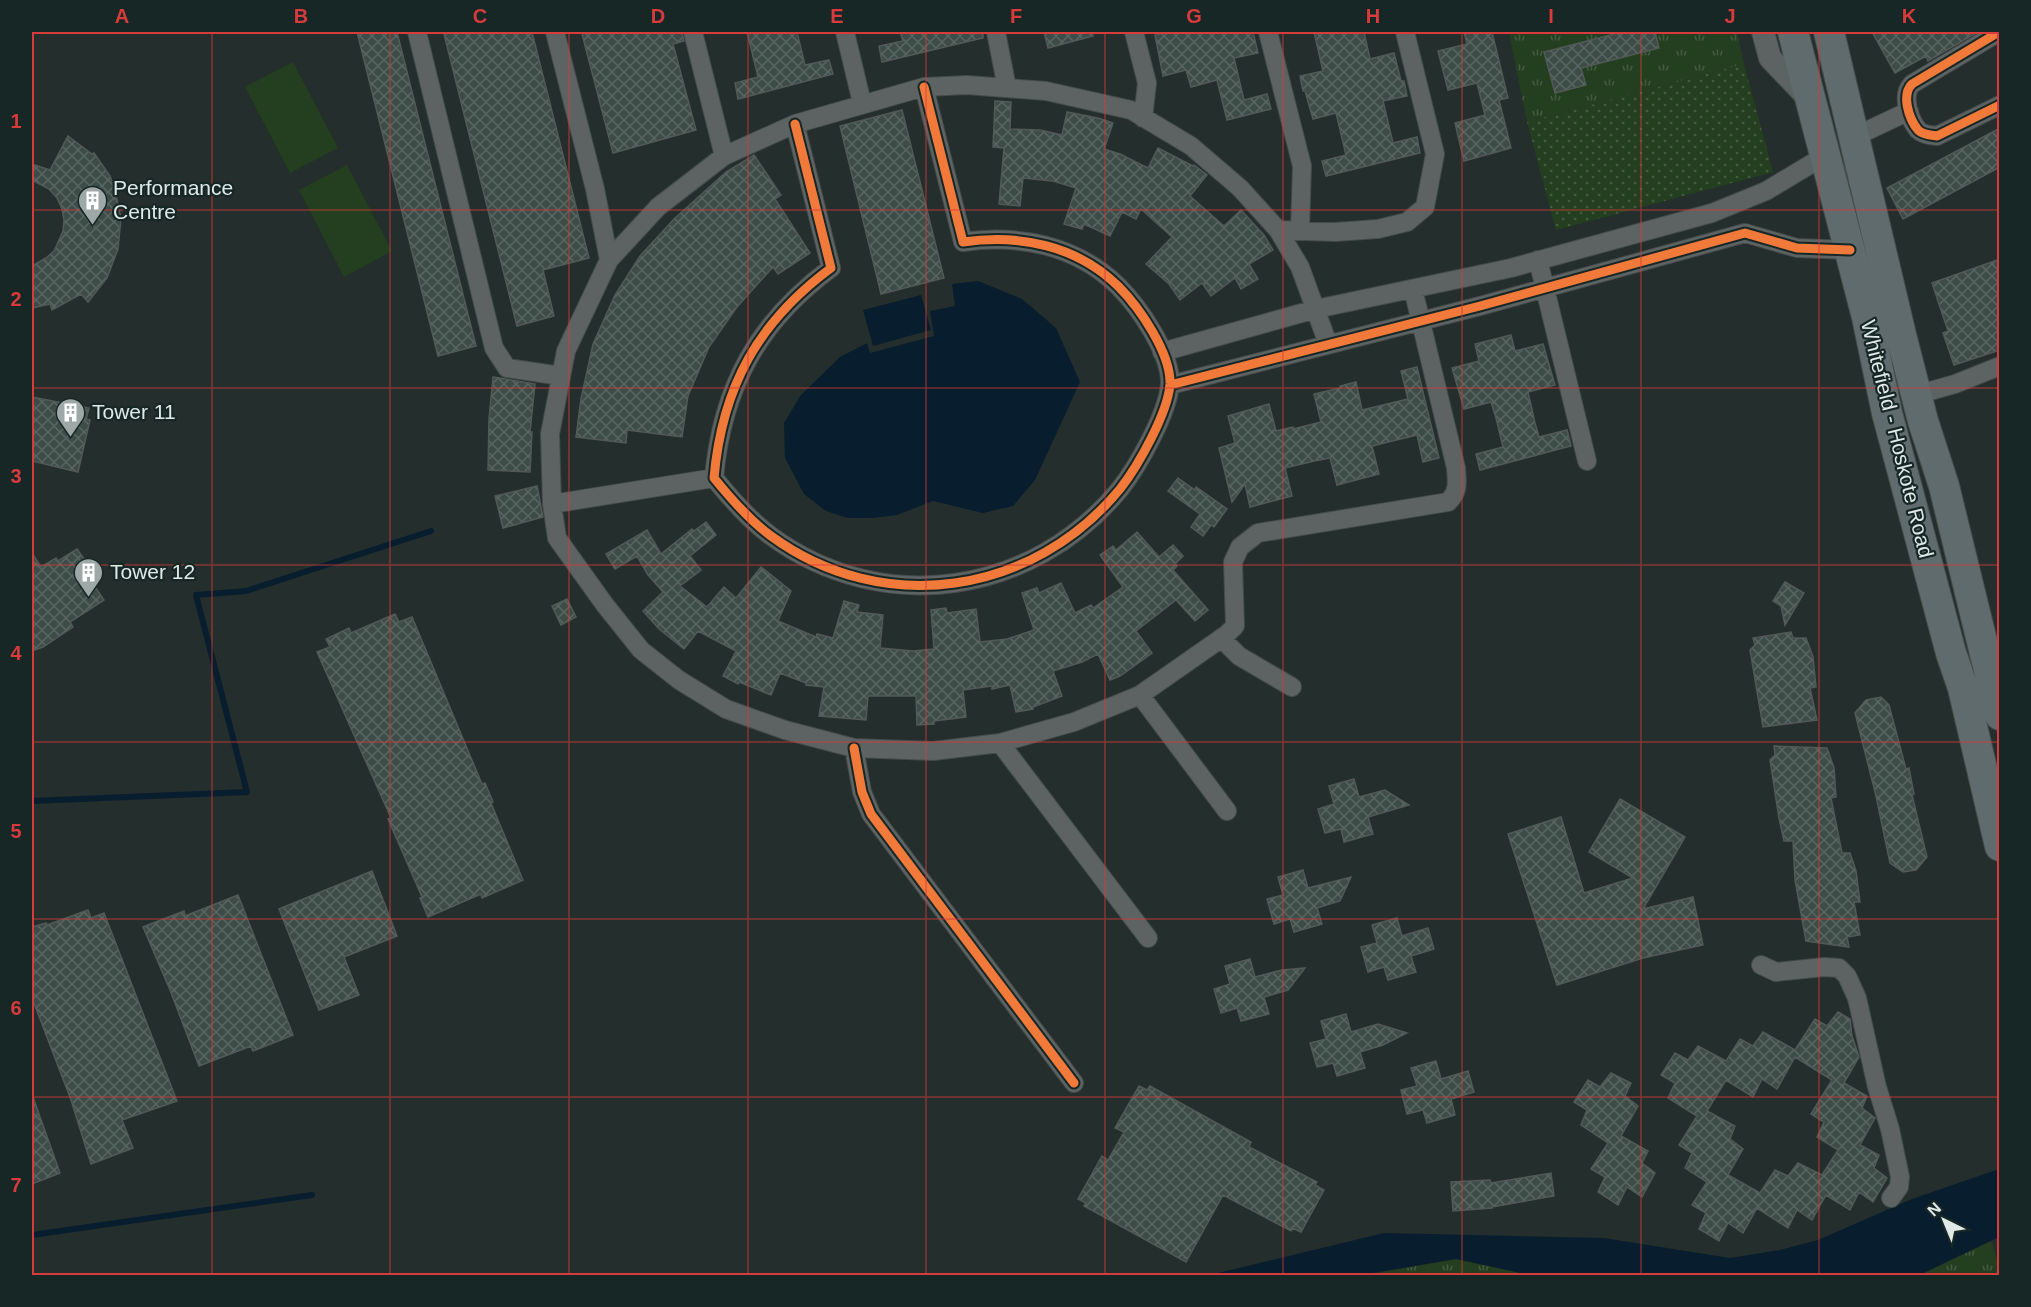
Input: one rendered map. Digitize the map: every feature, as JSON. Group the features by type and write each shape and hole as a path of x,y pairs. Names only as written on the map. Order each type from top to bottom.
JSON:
{"main road":[{"name":"Whitefield - Hoskote Road","path":"1793,32 1867,317 1887,413 1951,653 1963,688 2000,846"},
{"name":"Whitefield - Hoskote Road","path":"1828,32 1916,395 1991,650 2000,716"}],"street":[{"path":"417,32 494,348 507,368 561,376"},
{"path":"555,32 595,189 609,260"},
{"path":"693,32 724,156"},
{"path":"844,32 862,103"},
{"path":"996,32 1007,88"},
{"path":"1134,32 1147,83 1143,118"},
{"path":"1268,32 1302,166 1300,230"},
{"path":"1278,230 1335,232 1377,229 1407,222 1425,207 1435,154 1405,32"},
{"path":"1763,32 1770,58 1812,102"},
{"path":"1999,32 1912,84 1905,96 1909,111 1919,130 1927,135 1937,136 2000,105"},
{"path":"1328,344 1300,267 1278,230 1240,188 1191,146 1131,110 1056,94 1007,88 967,85 924,87 795,123 724,156 658,207 609,260 566,351 561,376 550,434 552,504 556,538 641,650 679,680 726,709 785,730 854,748 933,751 1000,743 1074,722 1140,695 1235,626 1233,562 1240,547 1258,534 1449,502 1455,496 1456,468 1413,289"},
{"path":"795,123 831,268 788,304 753,349 740,373 727,407 717,450 714,478 749,518 769,535 791,550 823,566 865,580 892,584 927,585 971,581 1023,564 1061,543 1090,521 1126,482 1141,459 1163,411 1170,385 1168,368 1153,332 1127,295 1112,279 1084,261 1053,247 1031,241 986,238 963,242 924,87"},
{"path":"1854,137 1909,111"},
{"path":"1162,352 1316,309 1511,268 1712,213 1766,191 1826,155"},
{"path":"1170,385 1422,321 1745,233 1797,248 1850,250"},
{"path":"1538,260 1587,461"},
{"path":"1916,395 1955,384 2000,366"},
{"path":"552,504 714,478"},
{"path":"1221,638 1239,656 1292,687"},
{"path":"1951,653 1991,650"},
{"path":"1140,695 1227,811"},
{"path":"1000,743 1148,938"},
{"path":"854,748 862,792 871,814 1074,1083"},
{"path":"1761,966 1776,972 1824,967 1839,968 1847,976 1857,998 1900,1177 1899,1187 1891,1198"}],"green space":[{"path":"1509,32 1737,32 1744,64 1527,122"},
{"path":"293,62 338,148 290,173 245,87"},
{"path":"1744,64 1773,172 1556,230 1527,122"},
{"path":"347,165 392,251 344,277 299,190"},
{"path":"1991,1241 1999,1266 1999,1275 1919,1276"},
{"path":"1456,1259 1534,1275 1361,1276"}],"water":[{"path":"978,281 1022,299 1056,328 1080,382 1035,480 1013,506 983,513 933,501 897,515 872,518 848,518 826,511 804,494 785,458 784,423 801,395 840,357 867,343 870,353 934,336 930,311 955,306 952,284"},
{"path":"921,295 931,330 873,346 863,310"},
{"path":"1999,1169 1999,1237 1919,1275 1534,1276 1456,1259 1361,1275 1210,1275 1384,1233 1604,1238 1730,1258 1780,1250 1818,1240 1912,1199"}],"building":[{"path":"357,32 397,32 476,346 438,356"},
{"path":"532,32 589,258 543,270 554,316 517,326 444,34"},
{"path":"590,32 682,32 684,41 673,44 696,130 613,153 582,34"},
{"path":"747,32 797,32 805,65 829,60 833,74 738,99 735,83 758,77"},
{"path":"900,32 983,32 983,38 882,62 879,46 903,41"},
{"path":"1044,32 1092,32 1093,36 1048,48"},
{"path":"1171,32 1253,32 1258,53 1234,58 1244,100 1267,94 1271,109 1227,120 1217,80 1191,87 1186,70 1163,76 1155,35"},
{"path":"1314,32 1364,32 1370,59 1394,53 1407,96 1383,101 1393,143 1417,137 1420,153 1326,176 1322,161 1346,155 1336,113 1313,119 1305,91 1303,91 1300,76 1323,71"},
{"path":"1464,32 1492,32 1508,98 1499,100 1511,148 1464,161 1455,123 1485,115 1477,83 1448,90 1438,51 1467,44"},
{"path":"1622,32 1655,32 1659,48 1581,68 1586,85 1555,93 1544,52"},
{"path":"1872,32 1978,32 1928,61 1926,56 1895,73"},
{"path":"995,101 1011,102 1010,129 1040,130 1062,135 1067,112 1098,118 1113,123 1104,149 1148,168 1158,148 1194,165 1207,175 1190,196 1224,226 1241,210 1264,235 1273,250 1249,264 1258,279 1241,289 1235,278 1211,296 1202,283 1180,300 1169,284 1146,264 1172,237 1141,209 1136,219 1122,212 1110,236 1084,224 1082,229 1064,224 1076,188 1053,181 1023,178 1020,206 999,204 1004,148 993,147"},
{"path":"902,110 944,278 881,294 840,126"},
{"path":"2000,128 2000,167 1903,219 1887,188"},
{"name":"Performance Centre","path":"68,136 92,154 94,153 110,176 121,218 118,249 107,278 88,302 81,294 52,310 50,304 32,308 32,266 54,251 63,231 64,220 57,198 49,189 32,180 32,164 50,170"},
{"path":"754,155 781,195 775,199 810,253 778,274 773,267 737,307 709,347 688,396 682,437 627,430 626,443 576,437 581,399 593,344 615,295 640,256 674,219 726,172"},
{"path":"2000,259 2000,350 1954,365 1943,333 1948,331 1932,283"},
{"path":"1511,335 1515,351 1543,344 1555,385 1528,392 1539,437 1567,430 1571,446 1480,470 1476,454 1503,447 1496,418 1491,402 1464,409 1452,368 1479,361 1475,344"},
{"path":"1417,367 1439,458 1423,462 1417,435 1372,446 1379,474 1337,485 1330,458 1314,461 1285,468 1292,496 1250,507 1245,484 1232,502 1219,448 1235,443 1228,416 1269,404 1276,431 1321,422 1314,394 1356,382 1362,410 1408,399 1401,371"},
{"path":"493,377 535,384 530,432 532,432 530,472 488,470"},
{"name":"Tower 11","path":"32,397 89,408 86,419 90,420 78,472 32,461"},
{"path":"1178,478 1195,490 1196,487 1227,509 1214,527 1211,525 1203,536 1191,527 1200,514 1168,491"},
{"path":"537,486 543,517 503,528 495,496"},
{"path":"706,522 716,535 690,556 701,570 680,586 707,607 724,587 736,598 761,567 791,591 778,621 816,637 817,634 833,638 844,601 859,605 857,612 883,615 880,648 913,651 934,649 931,610 946,608 947,613 976,609 980,642 1007,639 1034,630 1022,593 1037,588 1039,593 1061,583 1075,613 1091,605 1093,608 1123,587 1100,555 1113,546 1116,550 1137,532 1159,557 1173,545 1183,556 1175,564 1177,566 1173,570 1208,610 1195,621 1176,600 1136,631 1152,653 1120,676 1110,680 1098,654 1082,662 1053,671 1062,696 1033,707 1033,709 1016,712 1010,685 992,689 992,686 963,690 966,717 934,721 934,724 917,725 916,696 868,696 866,720 819,716 824,687 806,685 806,683 780,673 771,695 739,682 738,684 723,676 736,651 698,631 684,649 659,629 643,611 663,592 648,575 637,556 615,569 606,554 647,530 661,554 692,529 694,531"},
{"name":"Tower 12","path":"77,549 89,566 84,569 87,575 104,600 70,622 73,627 43,647 32,651 32,553 41,567 56,558 58,561"},
{"path":"1785,582 1804,593 1785,625 1781,606 1773,601"},
{"path":"567,599 576,617 561,625 552,606"},
{"path":"395,614 399,622 412,617 482,784 485,783 523,880 482,898 481,894 428,917 420,898 422,897 388,819 391,818 317,652 330,647 326,639 349,628 351,633"},
{"path":"1791,632 1793,638 1806,638 1813,657 1816,687 1810,688 1817,720 1763,727 1750,650 1755,645 1753,638"},
{"path":"1881,697 1889,705 1906,769 1909,768 1914,794 1912,795 1927,857 1916,870 1903,872 1890,863 1855,713 1866,700"},
{"path":"1774,746 1827,748 1834,768 1836,797 1831,798 1842,853 1850,853 1856,871 1860,902 1854,902 1860,935 1847,937 1849,947 1806,941 1795,880 1793,841 1784,841 1779,818 1770,760 1775,755"},
{"path":"1354,779 1359,797 1385,790 1409,805 1368,817 1373,834 1344,842 1341,829 1325,833 1318,809 1334,804 1329,786"},
{"path":"1620,799 1685,837 1643,909 1693,897 1703,945 1643,958 1557,985 1508,834 1561,817 1584,893 1633,878 1589,852"},
{"path":"1303,870 1308,888 1351,877 1340,901 1317,908 1322,924 1294,932 1290,919 1274,924 1267,899 1283,895 1278,877"},
{"path":"372,871 397,936 344,957 359,995 319,1010 279,909"},
{"path":"238,895 293,1035 253,1051 251,1046 199,1066 143,927 184,911 185,916"},
{"path":"88,910 91,918 104,913 177,1101 122,1120 133,1148 91,1164 71,1100 32,998 32,927 46,923 47,925"},
{"path":"1397,918 1402,936 1428,928 1434,949 1411,956 1416,972 1388,980 1384,967 1368,972 1361,947 1377,943 1372,925"},
{"path":"1250,959 1255,977 1282,970 1305,968 1288,990 1264,997 1269,1014 1241,1021 1237,1008 1221,1013 1214,989 1230,984 1225,966"},
{"path":"1838,1012 1850,1019 1852,1036 1859,1057 1844,1083 1867,1096 1862,1108 1875,1118 1860,1145 1879,1155 1874,1168 1887,1178 1873,1202 1859,1192 1850,1210 1826,1195 1812,1220 1797,1210 1788,1228 1757,1208 1743,1233 1728,1223 1719,1241 1699,1229 1706,1213 1692,1205 1707,1182 1685,1168 1692,1153 1679,1145 1697,1116 1668,1098 1675,1083 1661,1075 1675,1053 1688,1060 1698,1046 1726,1061 1740,1039 1753,1046 1763,1032 1795,1050 1815,1019 1827,1026","holes":["1795,1057 1832,1080 1811,1114 1824,1122 1817,1137 1838,1150 1822,1175 1798,1163 1788,1176 1775,1170 1760,1193 1728,1175 1743,1149 1730,1139 1735,1126 1707,1111 1726,1080 1753,1097 1762,1079 1777,1089"]},
{"path":"1346,1014 1351,1032 1378,1024 1407,1033 1383,1045 1360,1052 1365,1068 1337,1076 1333,1063 1317,1067 1310,1043 1326,1039 1321,1021"},
{"path":"1436,1061 1441,1079 1468,1071 1474,1092 1451,1099 1455,1115 1427,1123 1423,1110 1407,1114 1401,1090 1417,1086 1411,1068"},
{"path":"1611,1073 1631,1083 1625,1096 1638,1106 1621,1136 1648,1151 1642,1163 1655,1173 1642,1197 1627,1187 1618,1205 1598,1192 1605,1177 1591,1169 1608,1143 1581,1125 1587,1110 1574,1102 1588,1080 1600,1087"},
{"path":"1139,1086 1147,1090 1150,1086 1251,1142 1249,1147 1317,1182 1315,1185 1324,1190 1301,1232 1292,1228 1291,1231 1223,1195 1186,1262 1084,1206 1086,1203 1078,1199 1102,1156 1108,1160 1124,1132 1115,1128"},
{"path":"32,1098 60,1173 32,1184"},
{"path":"1551,1173 1554,1196 1492,1208 1453,1211 1451,1182 1490,1180 1491,1183"}],"waterway":[{"path":"32,801 247,792 196,595 246,591 431,531"},
{"path":"32,1235 312,1195"}],"cycle path":[{"path":"1999,32 1912,84 1907,100 1909,114 1918,130 1937,136 2000,105"},
{"path":"795,124 831,268 783,311 764,334 748,359 725,414 714,478 741,509 771,536 815,562 861,578 908,585 955,583 1001,572 1045,553 1085,525 1120,489 1135,467 1158,424 1168,396 1169,372 1160,345 1144,318 1118,286 1102,272 1065,252 1046,246 1005,240 963,242 924,87"},
{"path":"1170,385 1480,306 1745,233 1797,248 1850,250"},
{"path":"854,748 862,792 871,814 1074,1083"}],"place":[{"name":"Performance Centre","path":"92,226"},
{"name":"Tower 11","path":"71,438"},
{"name":"Tower 12","path":"89,598"}]}
